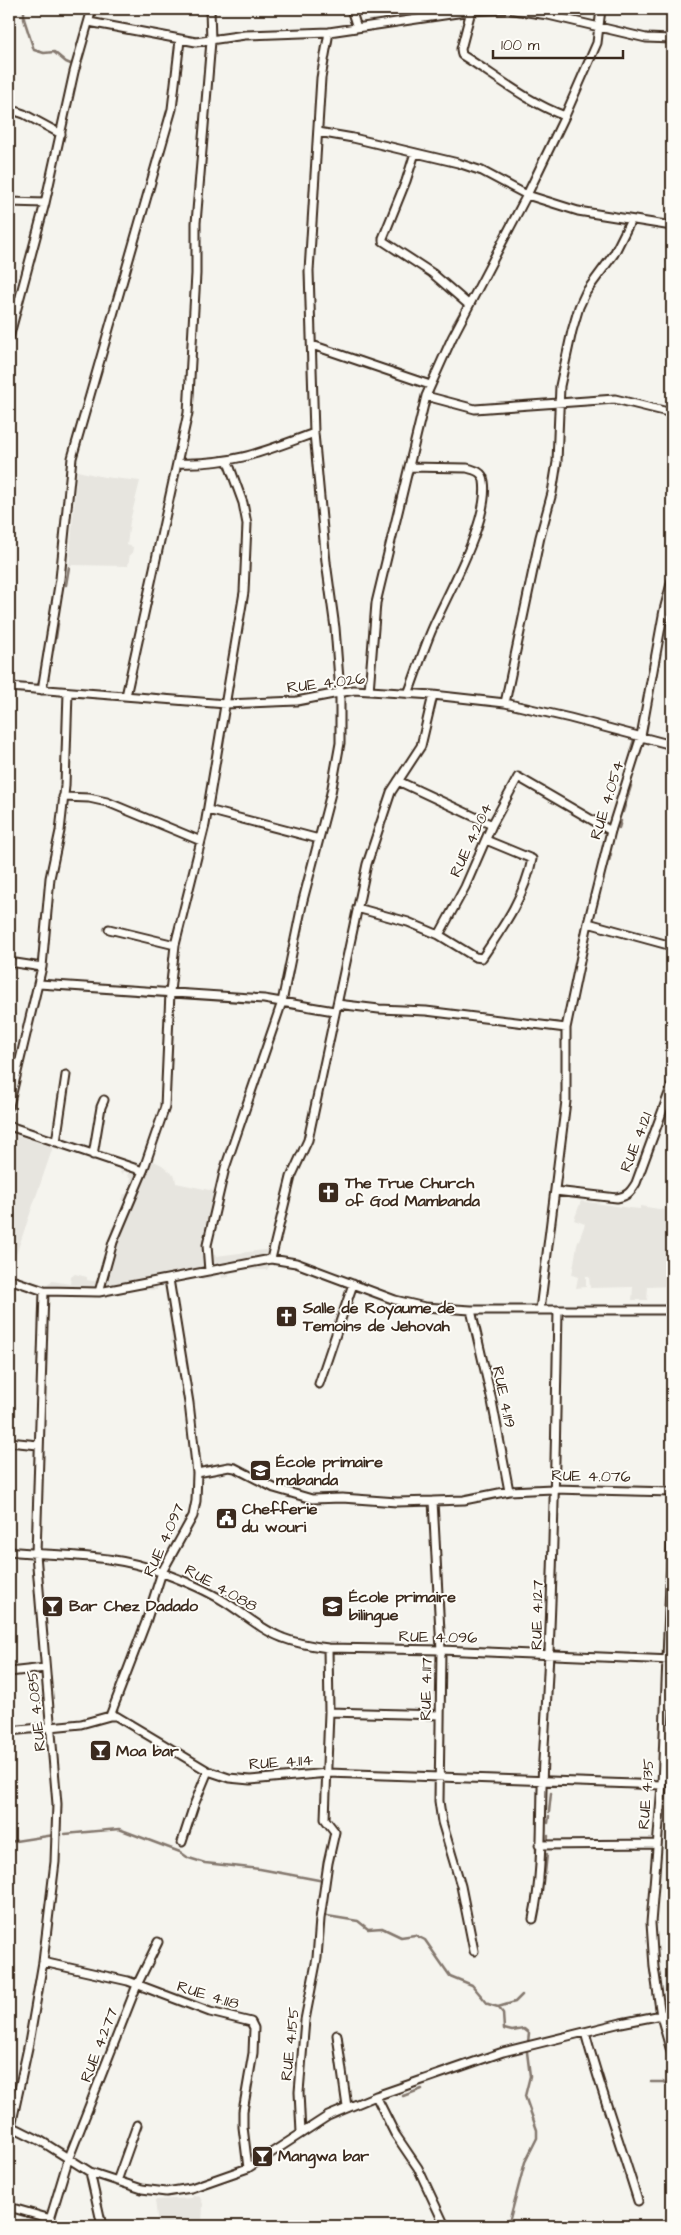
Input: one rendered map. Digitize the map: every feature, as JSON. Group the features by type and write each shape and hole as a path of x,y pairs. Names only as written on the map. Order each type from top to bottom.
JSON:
{"street":[{"path":"9,338 46,203 74,72 92,9"},
{"path":"126,696 188,414 196,274 196,224 211,41 210,9"},
{"path":"351,9 358,28"},
{"path":"89,22 180,40 211,41 245,36 328,32 471,11 508,9 548,15 646,38 672,39"},
{"path":"369,690 376,602 426,396 469,305 527,195 565,116 598,43 601,9"},
{"path":"471,11 461,49 462,55 502,79 526,98 543,108 565,116"},
{"path":"209,1271 207,1245 225,1168 282,1002 303,900 331,793 340,743 340,692 335,628 326,562 314,433 309,250 321,78 328,32"},
{"path":"42,690 60,579 72,458 172,109 180,40"},
{"path":"9,109 24,114 61,134"},
{"path":"318,132 458,162 482,171 527,195 578,211 672,226"},
{"path":"414,153 406,181 383,241 432,273 469,305"},
{"path":"9,202 46,203"},
{"path":"505,703 540,538 552,493 557,462 560,386 579,307 592,284 614,254 631,220"},
{"path":"312,345 430,386"},
{"path":"426,396 475,409 614,399 672,413"},
{"path":"177,463 205,464 228,462 254,455 314,433"},
{"path":"99,1292 113,1242 143,1171 165,1107 170,992 175,945 208,810 244,592 247,559 247,524 243,503 228,462"},
{"path":"408,694 433,628 471,548 485,496 484,479 476,470 468,468 409,467"},
{"name":"RUE 4.054","path":"540,1310 566,1101 566,1028 588,923 611,831 642,736 672,586"},
{"name":"RUE 4.026","path":"9,687 226,704 298,701 340,692 369,690 433,695 505,703 672,745"},
{"path":"9,1106 42,967 50,878 60,831 64,797 68,692"},
{"path":"271,1259 291,1177 308,1140 367,864 392,792 421,746 433,695"},
{"name":"RUE 4.204","path":"439,935 465,887 492,825 516,779 521,777 611,831"},
{"path":"398,781 492,825"},
{"path":"64,797 89,798 107,802 201,841"},
{"path":"208,810 319,839"},
{"path":"357,908 408,922 439,935 475,957 482,958 512,915 532,859 486,840"},
{"path":"588,923 672,946"},
{"path":"109,929 175,945"},
{"path":"9,962 42,967"},
{"path":"39,984 170,992 336,1007 426,1011 566,1028"},
{"path":"56,1142 66,1075"},
{"name":"RUE 4.121","path":"556,1191 617,1198 624,1197 629,1193 636,1182 672,1085"},
{"path":"93,1155 101,1107 104,1100"},
{"path":"9,1126 143,1171"},
{"path":"9,1279 44,1291 99,1292 271,1259 296,1263 395,1300 425,1307 471,1310 672,1310 672,1324"},
{"name":"RUE 4.097","path":"110,1716 143,1631 162,1572 193,1516 197,1473 189,1403 170,1279"},
{"path":"319,1384 353,1284"},
{"name":"RUE 4.085","path":"10,2125 29,2043 43,1962 55,1862 57,1804 52,1726 45,1668 36,1554 44,1291"},
{"name":"RUE 4.119","path":"471,1310 492,1401 509,1491"},
{"name":"RUE 4.127","path":"533,1920 539,1892 542,1782 550,1654 558,1311"},
{"path":"9,1442 38,1445"},
{"path":"197,1473 229,1467 235,1468 274,1488 320,1500 342,1498 378,1501 464,1500 509,1491"},
{"name":"RUE 4.076","path":"509,1491 553,1489 672,1492"},
{"name":"RUE 4.117","path":"433,1501 441,1650 439,1800 442,1822 462,1886 474,1951"},
{"name":"RUE 4.135","path":"672,1532 669,1660 662,1785 651,1923 654,1967 661,2016 672,2055"},
{"name":"RUE 4.088","path":"9,1551 87,1556 138,1565 162,1572 220,1599 281,1638 301,1644 328,1648"},
{"path":"328,1648 328,1773"},
{"name":"RUE 4.096","path":"328,1648 441,1650 669,1660"},
{"path":"9,1672 45,1668"},
{"path":"329,1712 440,1715"},
{"path":"9,1731 81,1724 110,1716"},
{"name":"RUE 4.114","path":"110,1716 122,1719 175,1753 208,1771 229,1778 250,1780 328,1773 662,1785"},
{"path":"182,1842 208,1771"},
{"name":"RUE 4.155","path":"301,2133 299,2092 304,2020 318,1958 320,1919 328,1863 335,1832 325,1819 328,1773"},
{"path":"540,1845 657,1844"},
{"name":"RUE 4.277","path":"50,2223 68,2160 137,1985 158,1942"},
{"name":"RUE 4.118","path":"43,1962 137,1985 210,2012 248,2020 253,2024 253,2053 243,2110 243,2128 248,2168"},
{"path":"10,2125 41,2141 68,2160 90,2172 142,2189 166,2192 191,2188 248,2168 301,2133 347,2107 376,2096 503,2052 672,2012"},
{"path":"585,2032 596,2073 608,2104 638,2201"},
{"path":"337,2035 347,2107"},
{"path":"376,2096 395,2134 418,2168 445,2226"},
{"path":"118,2181 137,2125"},
{"path":"90,2172 102,2226"},
{"path":"9,2208 50,2223"}],"shaded area":[{"path":"77,471 104,477 140,481 130,521 127,545 133,547 128,566 69,565"},
{"path":"9,1133 53,1147 10,1272 9,1271"},
{"path":"146,1157 162,1165 175,1176 176,1183 214,1191 221,1198 219,1220 215,1222 213,1235 213,1254 216,1256 272,1249 274,1258 267,1270 240,1270 239,1272 229,1273 229,1277 222,1278 221,1274 207,1279 195,1279 191,1276 174,1279 186,1349 171,1343 170,1318 164,1285 157,1285 157,1290 43,1289 52,1281 70,1284 71,1277 75,1274 87,1277 87,1280 92,1281 96,1281 99,1278 114,1234 110,1230 117,1221 124,1201 122,1200 124,1194 127,1194 131,1178 128,1176 129,1173 123,1171 122,1174 120,1173 124,1162 142,1167"},
{"path":"671,1194 672,1286 648,1287 647,1300 632,1300 633,1287 590,1288 589,1276 586,1276 586,1287 576,1288 578,1277 572,1275 577,1245 585,1224 574,1220 581,1201 630,1208 640,1209 640,1206 665,1210"},
{"path":"199,2195 203,2204 202,2226 158,2226 155,2200 192,2198"}],"waterway":[{"path":"24,9 24,19 34,50 44,53 54,52 66,62 80,68"},
{"path":"453,325 464,306"},
{"path":"66,585 69,567"},
{"path":"56,638 58,624"},
{"path":"631,749 635,736"},
{"path":"623,812 631,786"},
{"path":"619,828 621,821"},
{"path":"609,861 611,854"},
{"path":"549,1812 551,1793"},
{"path":"548,1823 549,1816"},
{"path":"65,1834 119,1829 180,1852 187,1857"},
{"path":"9,1842 54,1835"},
{"path":"547,1845 548,1836"},
{"path":"536,1846 536,1865"},
{"path":"545,1873 547,1854"},
{"path":"189,1858 205,1863 260,1869 324,1881"},
{"path":"321,1915 358,1921 368,1929 382,1928 401,1937 415,1935 425,1940 450,1976 472,1985 488,2004 498,2007 503,2013 504,2029 512,2031 524,2029 529,2033 527,2052 530,2076 525,2096 537,2130 537,2138 525,2162 508,2226"},
{"path":"498,2007 515,2002 522,1995"},
{"path":"658,2019 665,2039"},
{"path":"669,2056 672,2065"},
{"path":"651,2082 663,2082 672,2087"},
{"path":"403,2096 422,2089"}],"place":[{"name":"The True Church of God Mambanda","path":"329,1192"},
{"name":"Salle de Royaume de Temoins de Jehovah","path":"287,1317"},
{"name":"École primaire mabanda","path":"260,1471"},
{"name":"Chefferie du wouri","path":"226,1518"},
{"name":"Bar Chez Dadado","path":"53,1606"},
{"name":"École primaire bilingue","path":"333,1606"},
{"name":"Moa bar","path":"100,1751"},
{"name":"Mangwa bar","path":"262,2156"}]}
